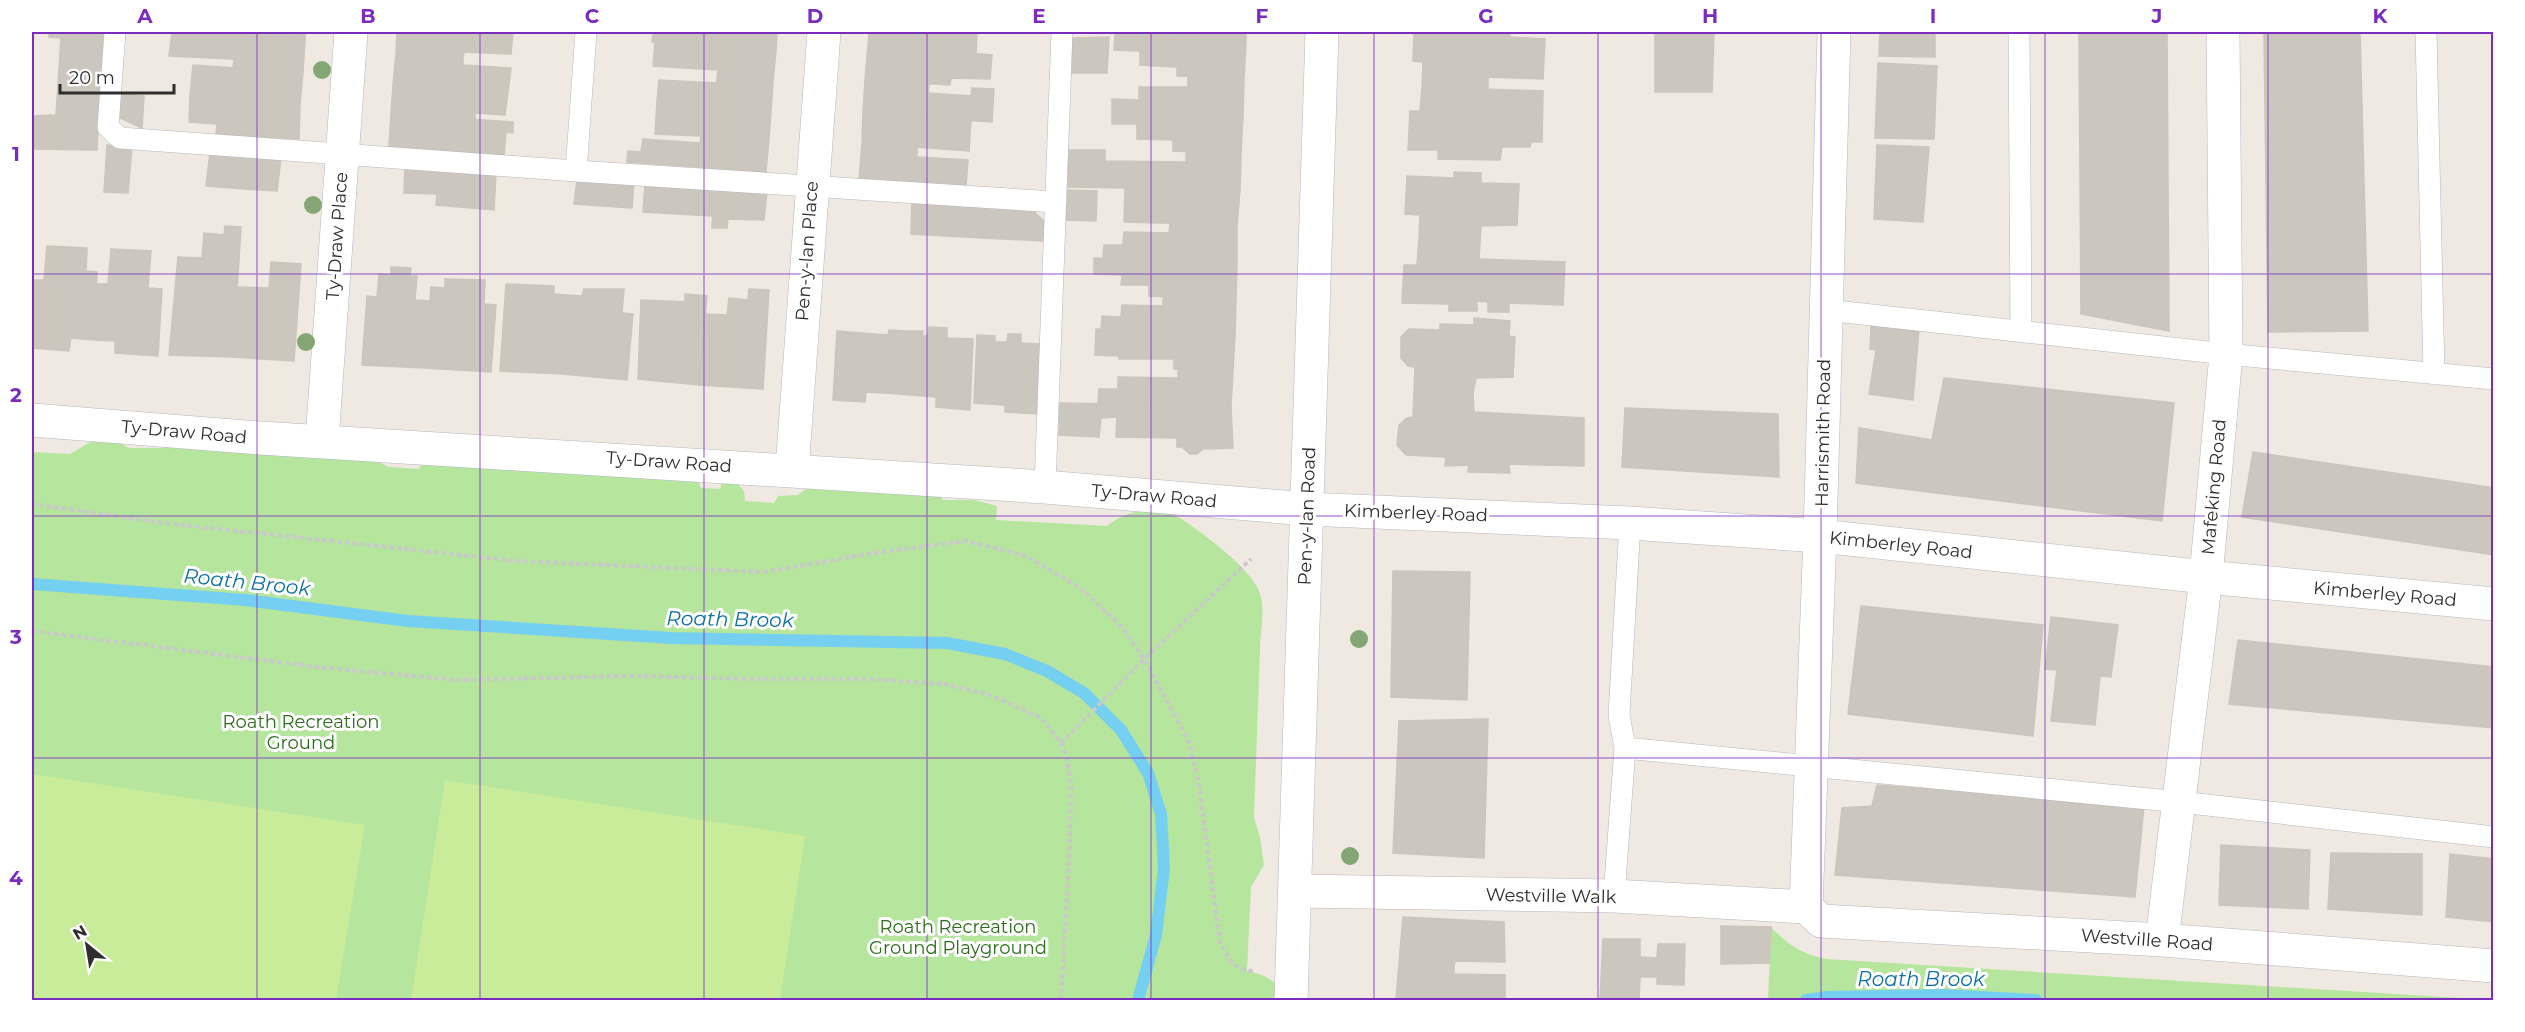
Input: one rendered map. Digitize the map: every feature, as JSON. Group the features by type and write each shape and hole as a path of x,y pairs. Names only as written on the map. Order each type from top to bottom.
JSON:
{"street":[{"name":"Ty-Draw Place","path":"322,441 351,32"},
{"name":"Pen-y-lan Place","path":"792,470 824,32"},
{"name":"Pen-y-lan Road","path":"1292,1000 1322,32"},
{"name":"Harrismith Road","path":"1806,907 1820,536 1834,32"},
{"name":"Mafeking Road","path":"2162,940 2206,577 2226,354 2223,32"},
{"name":"Ty-Draw Road","path":"32,420 322,441 1045,487 1307,508"},
{"name":"Kimberley Road","path":"1307,508 1630,523 1820,536 2206,577 2493,604"},
{"name":"Westville Walk","path":"1295,891 1614,896 1806,907"},
{"name":"Westville Road","path":"1806,907 1821,921 2162,940 2493,966"}],"lane":[{"path":"115,32 108,127 120,138 576,171 1056,202"},
{"path":"576,171 586,32"},
{"path":"1045,487 1062,32"},
{"path":"2019,32 2021,330"},
{"path":"2426,32 2434,374"},
{"path":"1826,310 2226,354 2493,379"},
{"path":"1614,896 1625,748 1619,715 1630,523"},
{"path":"1625,748 2180,802 2493,837"}],"path":[{"path":"32,504 164,524 506,560 628,567 764,572 880,552 966,541 1026,556 1079,586 1123,628 1144,659 1189,742 1198,779 1220,942 1230,961 1238,968 1256,971"},
{"path":"1061,743 1144,659 1251,559"},
{"path":"32,631 326,668 456,680 633,676 869,679 944,684 990,695 1041,718 1061,743 1067,760 1071,784 1070,842 1061,1000"}],"green space":[{"name":"Roath Recreation Ground","path":"298,424 389,467 419,469 425,456 602,450 612,443 695,473 701,488 720,489 724,475 736,475 744,491 745,501 774,503 778,496 798,495 815,482 934,487 943,500 974,500 997,506 996,520 1107,526 1124,515 1154,511 1174,515 1183,520 1237,562 1254,582 1261,598 1254,818 1260,837 1264,865 1251,887 1247,971 1271,980 1279,988 1285,1000 32,1000 32,452 70,454 92,441 114,440 129,448 164,448 173,428 275,433"},
{"path":"32,774 365,825 336,1000 32,1000"},
{"path":"445,780 805,836 780,1000 411,1000"},
{"path":"1771,927 1796,948 1826,959 2493,1000 1768,1000"}],"building":[{"path":"49,32 103,32 97,150 32,149 32,116 56,115 61,38 49,37"},
{"path":"178,32 305,32 305,39"},
{"path":"397,32 513,32 511,54 464,52 463,59 396,55"},
{"path":"653,32 777,32 776,51 652,42"},
{"path":"869,32 977,32 976,54 868,46"},
{"path":"1115,32 1246,32 1246,42 1115,37"},
{"path":"1414,32 1510,32 1510,37 1545,39 1543,79 1488,77 1488,89 1422,87 1423,62 1413,61"},
{"path":"1655,32 1714,32 1712,92 1655,92"},
{"path":"1880,32 1935,32 1935,57 1879,56"},
{"path":"2079,32 2167,32 2169,331 2081,314"},
{"path":"2264,32 2360,32 2368,331 2268,332"},
{"path":"172,33 305,39 303,73 233,67 234,59 169,56"},
{"path":"1109,37 1107,73 1072,73 1073,38"},
{"path":"1115,37 1246,42 1244,78 1177,76 1177,67 1140,65 1140,51 1114,50"},
{"path":"655,42 776,51 773,81 717,77 718,70 653,66"},
{"path":"868,46 992,55 990,79 951,78 950,85 865,79"},
{"path":"396,55 463,59 463,65 511,68 508,92 393,85"},
{"path":"1878,63 1937,66 1934,139 1875,138"},
{"path":"193,65 303,73 300,104 190,96"},
{"path":"717,77 773,81 771,111 657,102 659,80 717,83"},
{"path":"1188,77 1244,78 1243,116 1112,112 1112,99 1139,100 1139,87 1188,87"},
{"path":"865,79 929,84 928,93 971,96 972,88 994,89 992,122 863,113"},
{"path":"393,85 508,92 505,115 475,113 475,119 391,114"},
{"path":"1422,87 1543,91 1542,142 1531,142 1530,147 1502,147 1500,160 1438,159 1438,150 1408,150 1410,111 1420,111"},
{"path":"120,94 144,96 142,128 118,117"},
{"path":"190,96 300,104 299,139 216,134 217,124 189,122"},
{"path":"657,102 771,111 769,139 655,134"},
{"path":"1112,112 1243,116 1241,154 1173,151 1173,140 1137,139 1137,124 1112,124"},
{"path":"863,113 971,120 969,151 862,143"},
{"path":"391,114 513,122 513,133 506,132 504,155 389,146"},
{"path":"701,136 769,139 766,172 627,162 628,151 641,152 643,139 700,143"},
{"path":"862,143 917,146 917,157 968,160 966,186 859,181"},
{"path":"107,145 132,147 128,193 104,192"},
{"path":"1877,145 1929,147 1923,222 1874,219"},
{"path":"1069,150 1105,150 1105,161 1186,162 1186,152 1241,154 1240,190 1068,187"},
{"path":"210,153 247,156 244,189 206,186"},
{"path":"247,156 281,158 277,191 244,189"},
{"path":"405,167 439,169 437,194 404,193"},
{"path":"439,169 496,173 494,210 436,205"},
{"path":"1454,172 1481,173 1481,183 1519,184 1517,225 1481,226 1480,242 1419,239 1420,215 1405,214 1407,176 1454,178"},
{"path":"577,180 634,183 632,208 574,204"},
{"path":"645,185 714,189 712,216 643,212"},
{"path":"1125,188 1240,190 1237,225 1124,222"},
{"path":"714,189 767,192 764,220 728,219 727,228 712,228"},
{"path":"1067,190 1097,191 1096,221 1066,220"},
{"path":"912,202 986,206 983,238 911,234"},
{"path":"986,206 1032,210 1045,222 1044,241 983,238"},
{"path":"1170,223 1237,225 1237,263 1103,259 1104,245 1123,245 1124,232 1169,233"},
{"path":"225,226 241,227 233,357 169,355 178,257 202,258 204,233 224,235"},
{"path":"1419,239 1480,242 1479,259 1565,262 1563,305 1509,303 1509,312 1488,312 1488,302 1477,301 1477,311 1449,311 1449,304 1402,303 1404,265 1417,265"},
{"path":"47,246 87,248 86,271 97,272 94,340 71,338 69,351 32,348 32,280 44,280"},
{"path":"111,249 151,251 148,288 162,289 158,356 115,353 115,341 94,340 97,284 108,284"},
{"path":"1094,258 1237,263 1236,300 1149,296 1149,285 1121,285 1122,275 1094,274"},
{"path":"271,262 301,264 294,361 233,357 238,287 269,288"},
{"path":"391,267 411,268 410,276 417,276 415,300 430,301 425,368 362,365 367,296 377,297 379,274 391,275"},
{"path":"445,279 485,280 484,304 496,305 491,372 425,368 431,287 445,288"},
{"path":"506,284 554,286 554,294 567,295 563,374 500,371"},
{"path":"584,289 624,289 622,313 633,314 627,380 563,374 567,295 582,296"},
{"path":"749,289 769,290 763,389 699,385 705,314 727,315 729,298 748,300"},
{"path":"685,294 707,296 699,385 638,379 641,300 685,302"},
{"path":"1163,296 1236,300 1235,335 1101,330 1102,316 1121,317 1122,305 1163,306"},
{"path":"1474,318 1510,321 1509,336 1515,337 1513,377 1476,378 1473,393 1414,391 1415,367 1408,366 1401,358 1401,337 1409,329 1440,330 1440,324 1474,325"},
{"path":"1871,326 1919,329 1913,400 1869,394 1876,350 1870,349"},
{"path":"929,327 947,328 947,338 973,339 970,410 936,407 936,397 900,394 905,331 923,331 922,336 928,336"},
{"path":"1096,329 1235,335 1233,371 1174,369 1174,359 1119,359 1119,356 1095,355"},
{"path":"889,330 905,331 900,394 866,392 865,402 833,400 837,331 888,335"},
{"path":"1008,334 1021,334 1021,343 1041,344 1039,414 1005,412 1005,405 974,403 977,335 995,336 995,342 1007,342"},
{"path":"1178,369 1233,371 1231,406 1098,403 1099,389 1118,389 1118,377 1178,378"},
{"path":"1944,378 2174,403 2162,521 1856,483 1859,428 1932,440"},
{"path":"1414,391 1473,393 1474,412 1584,418 1584,466 1509,464 1510,473 1468,472 1469,465 1445,466 1446,457 1406,455 1397,445 1399,425 1407,418 1413,417"},
{"path":"1060,403 1231,406 1233,448 1203,449 1197,454 1190,454 1182,447 1177,447 1177,438 1116,437 1117,417 1101,418 1099,437 1059,435"},
{"path":"1625,408 1778,414 1779,477 1622,467"},
{"path":"2253,452 2494,488 2494,555 2242,517"},
{"path":"1393,571 1470,572 1467,700 1391,697"},
{"path":"1861,606 2043,625 2033,736 1848,714"},
{"path":"2051,617 2085,621 2073,723 2051,721 2057,670 2045,669"},
{"path":"2085,621 2118,625 2111,677 2100,676 2095,725 2073,723"},
{"path":"2238,640 2494,667 2494,728 2229,704"},
{"path":"1488,719 1484,858 1393,853 1399,721"},
{"path":"1877,785 2144,806 2135,897 1835,875 1842,808 1872,806"},
{"path":"2221,845 2310,850 2308,909 2219,905"},
{"path":"2331,853 2422,854 2422,915 2328,909"},
{"path":"2450,854 2494,859 2494,922 2446,917"},
{"path":"1403,917 1504,922 1505,962 1455,961 1454,967 1399,963"},
{"path":"1721,926 1771,927 1769,963 1721,964"},
{"path":"1603,939 1640,939 1640,957 1657,958 1658,944 1685,944 1684,985 1657,984 1657,977 1640,977 1639,1000 1600,1000"},
{"path":"1399,963 1454,967 1454,974 1505,975 1505,1000 1396,1000"}],"waterway":[{"name":"Roath Brook","path":"32,584 245,600 408,621 671,638 947,643 1005,654 1047,671 1084,693 1121,730 1148,773 1161,814 1164,868 1156,935 1138,1000"},
{"name":"Roath Brook","path":"1806,1000 1827,997 1945,995 2036,1000"}],"park label":[{"name":"Roath Recreation Ground Playground","path":"958,937"}]}
